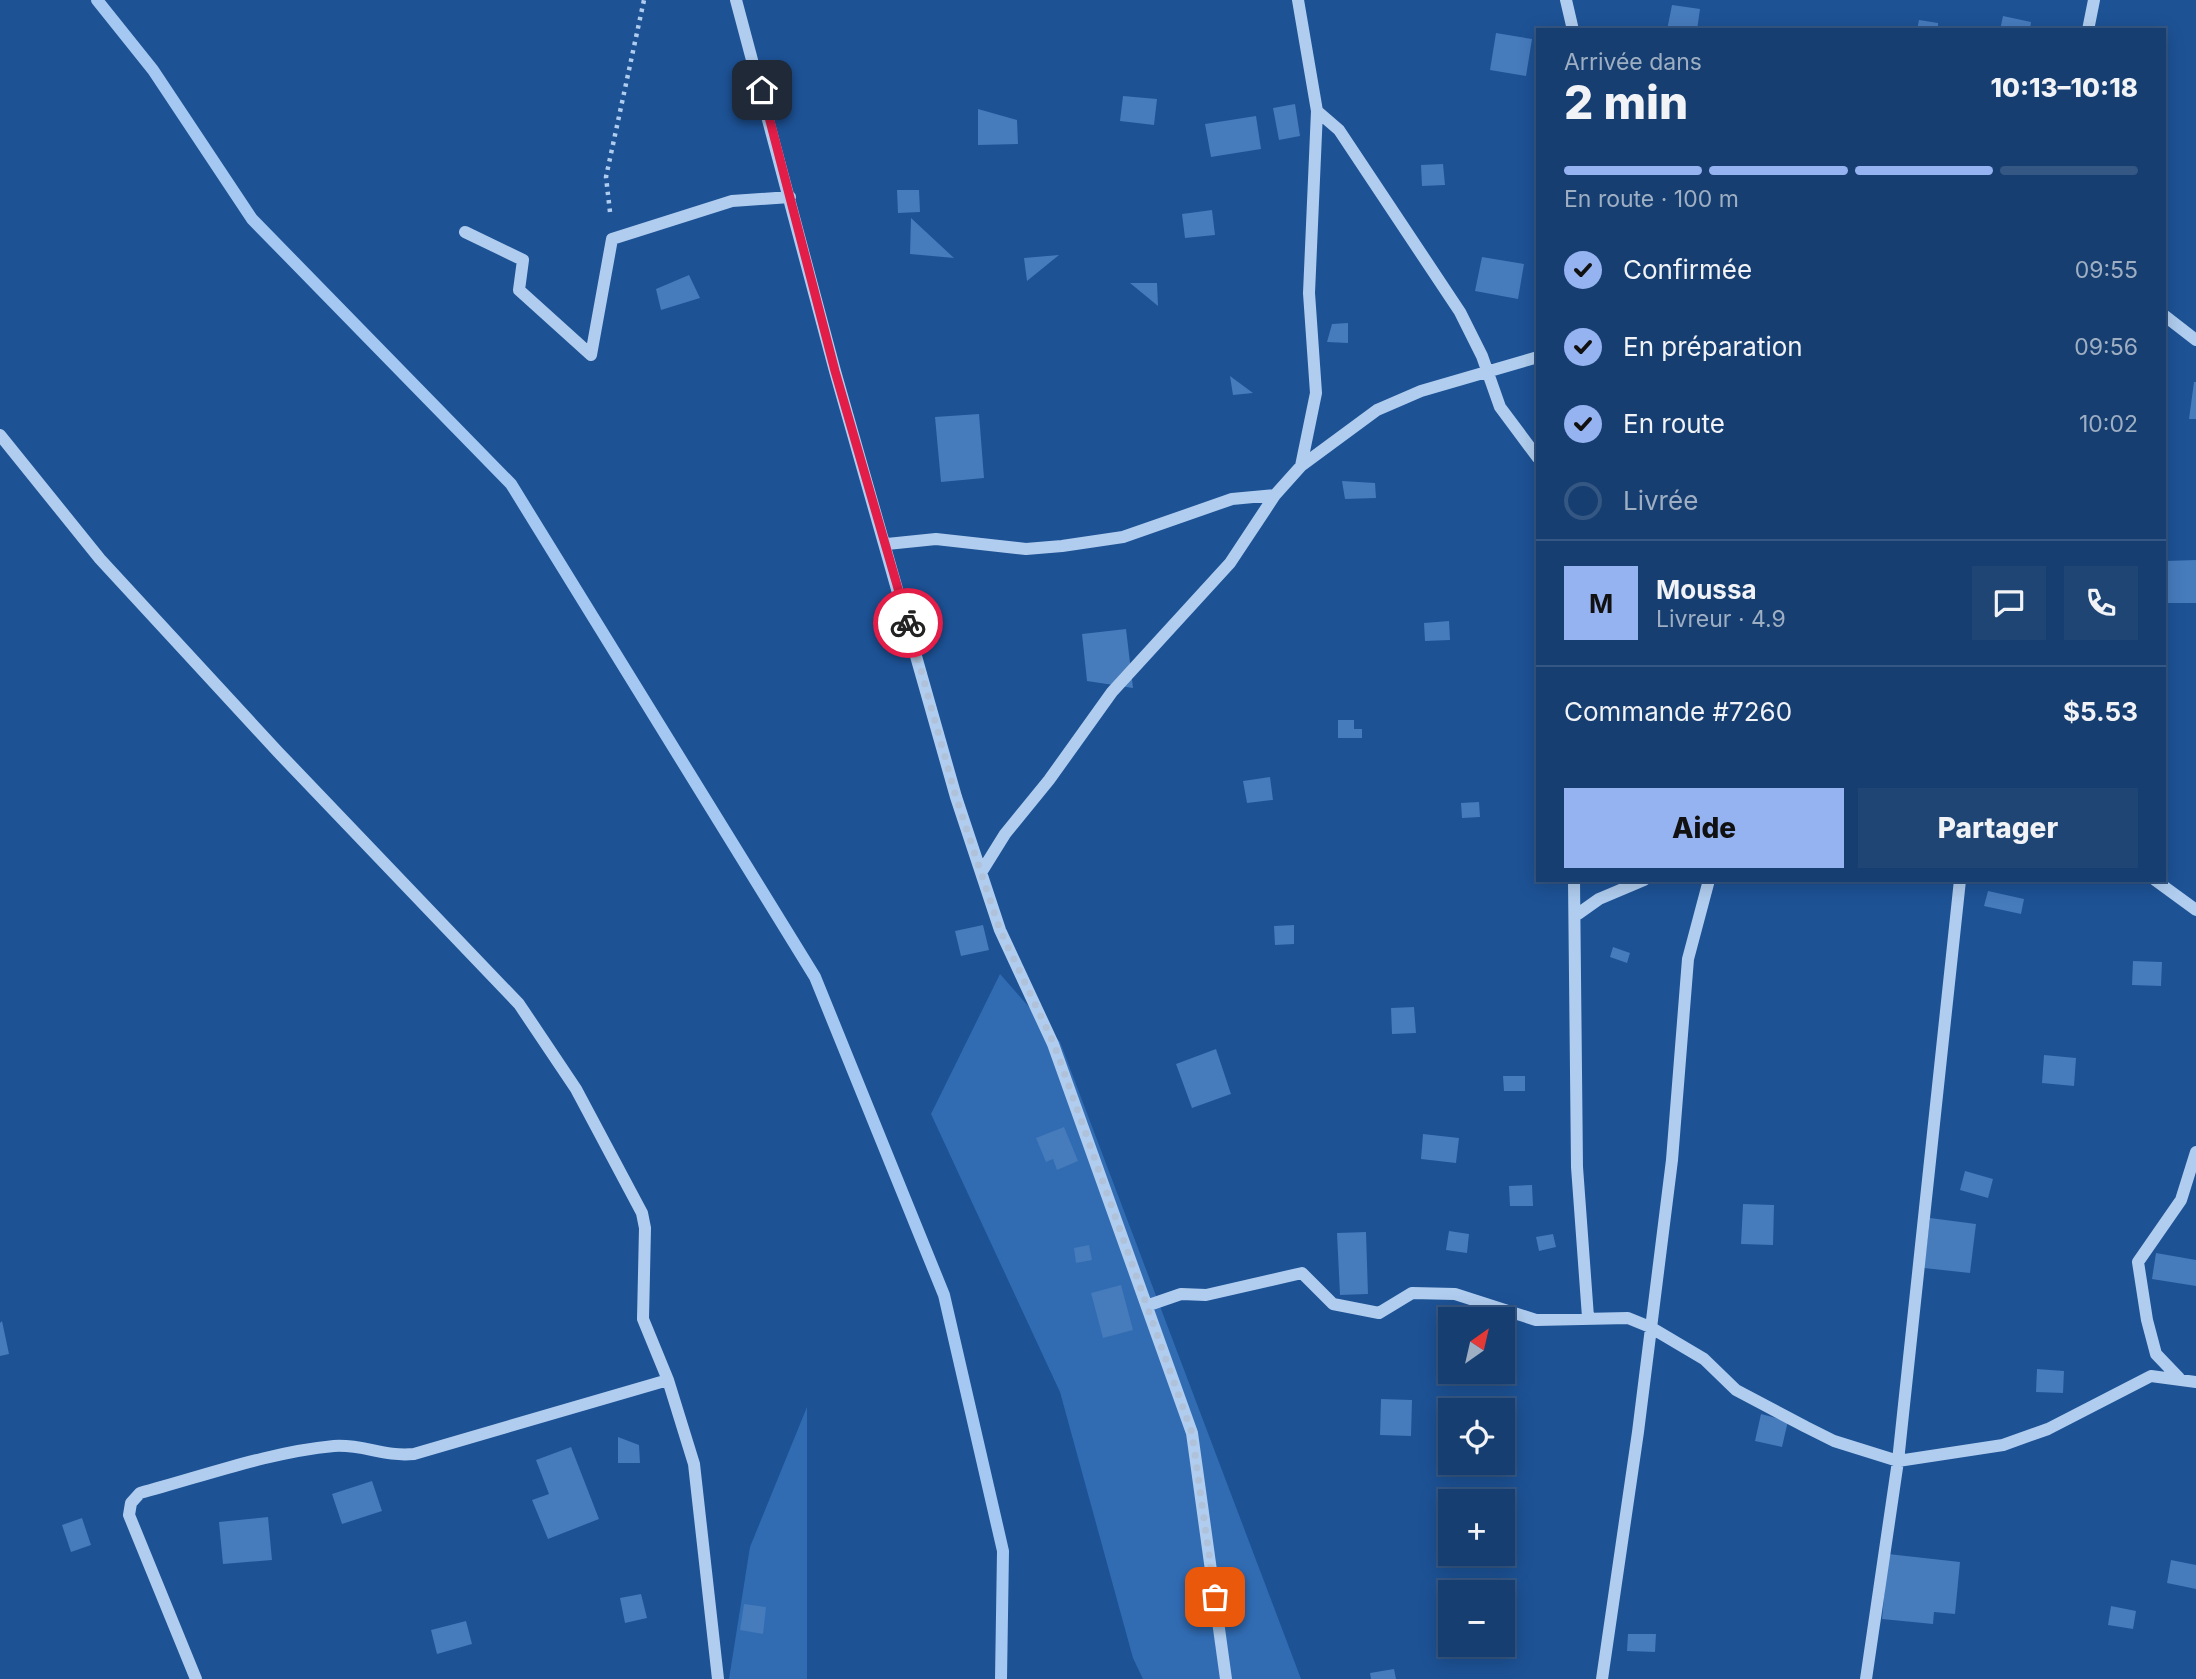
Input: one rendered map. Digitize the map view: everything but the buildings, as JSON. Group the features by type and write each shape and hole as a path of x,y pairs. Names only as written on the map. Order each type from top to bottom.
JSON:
{"street":[{"path":"736,0 835,371 887,544 956,797 1000,930 1054,1044 1149,1304 1192,1433 1226,1679"},
{"path":"1298,0 1317,111 1310,293 1316,393 1301,466"},
{"path":"1566,0 1573,28"},
{"path":"2088,28 2094,0"},
{"path":"1317,111 1339,131 1460,312 1500,407 1536,455"},
{"path":"465,232 523,260 519,290 591,355 612,239 732,201 790,197"},
{"path":"2166,317 2196,340"},
{"path":"982,871 1005,834 1049,780 1112,692 1230,563 1275,495 1301,466 1377,410 1421,391 1536,358"},
{"path":"0,435 100,559 297,772 519,1004 576,1089 642,1213 645,1228 643,1319 668,1380 694,1464 718,1679"},
{"path":"887,544 936,539 1027,549 1062,546 1124,537 1232,499 1275,495"},
{"path":"1574,882 1577,1167 1588,1317"},
{"path":"1575,916 1600,899 1639,882"},
{"path":"1602,1679 1672,1160 1688,959 1708,882"},
{"path":"1866,1679 1898,1461 1960,882"},
{"path":"2158,882 2196,910"},
{"path":"2179,1378 2156,1354 2147,1320 2138,1262 2181,1200 2196,1153"},
{"path":"1149,1304 1181,1294 1206,1295 1303,1273 1333,1304 1379,1313 1412,1293 1455,1294 1536,1320 1628,1318 1650,1326 1704,1359 1736,1390 1805,1427 1835,1441 1898,1461 2003,1445 2048,1429 2151,1376 2196,1382"},
{"path":"196,1679 129,1515 131,1503 141,1493 273,1457 334,1447 359,1447 391,1456 414,1454 668,1380"}],"path":[{"path":"612,239 606,177 644,0"}],"shaded area":[{"path":"1000,974 1060,1042 1301,1679 1143,1679 1133,1658 1060,1392 931,1114"},
{"path":"807,1407 807,1679 729,1679 750,1547"}],"waterway":[{"path":"97,0 153,70 252,219 511,484 815,977 944,1295 1003,1551 1001,1679"}],"way so far":[{"path":"908,623 956,797 1000,930 1054,1044 1149,1304 1192,1433 1215,1597"}],"route":[{"path":"762,90 835,371 908,623"}]}
